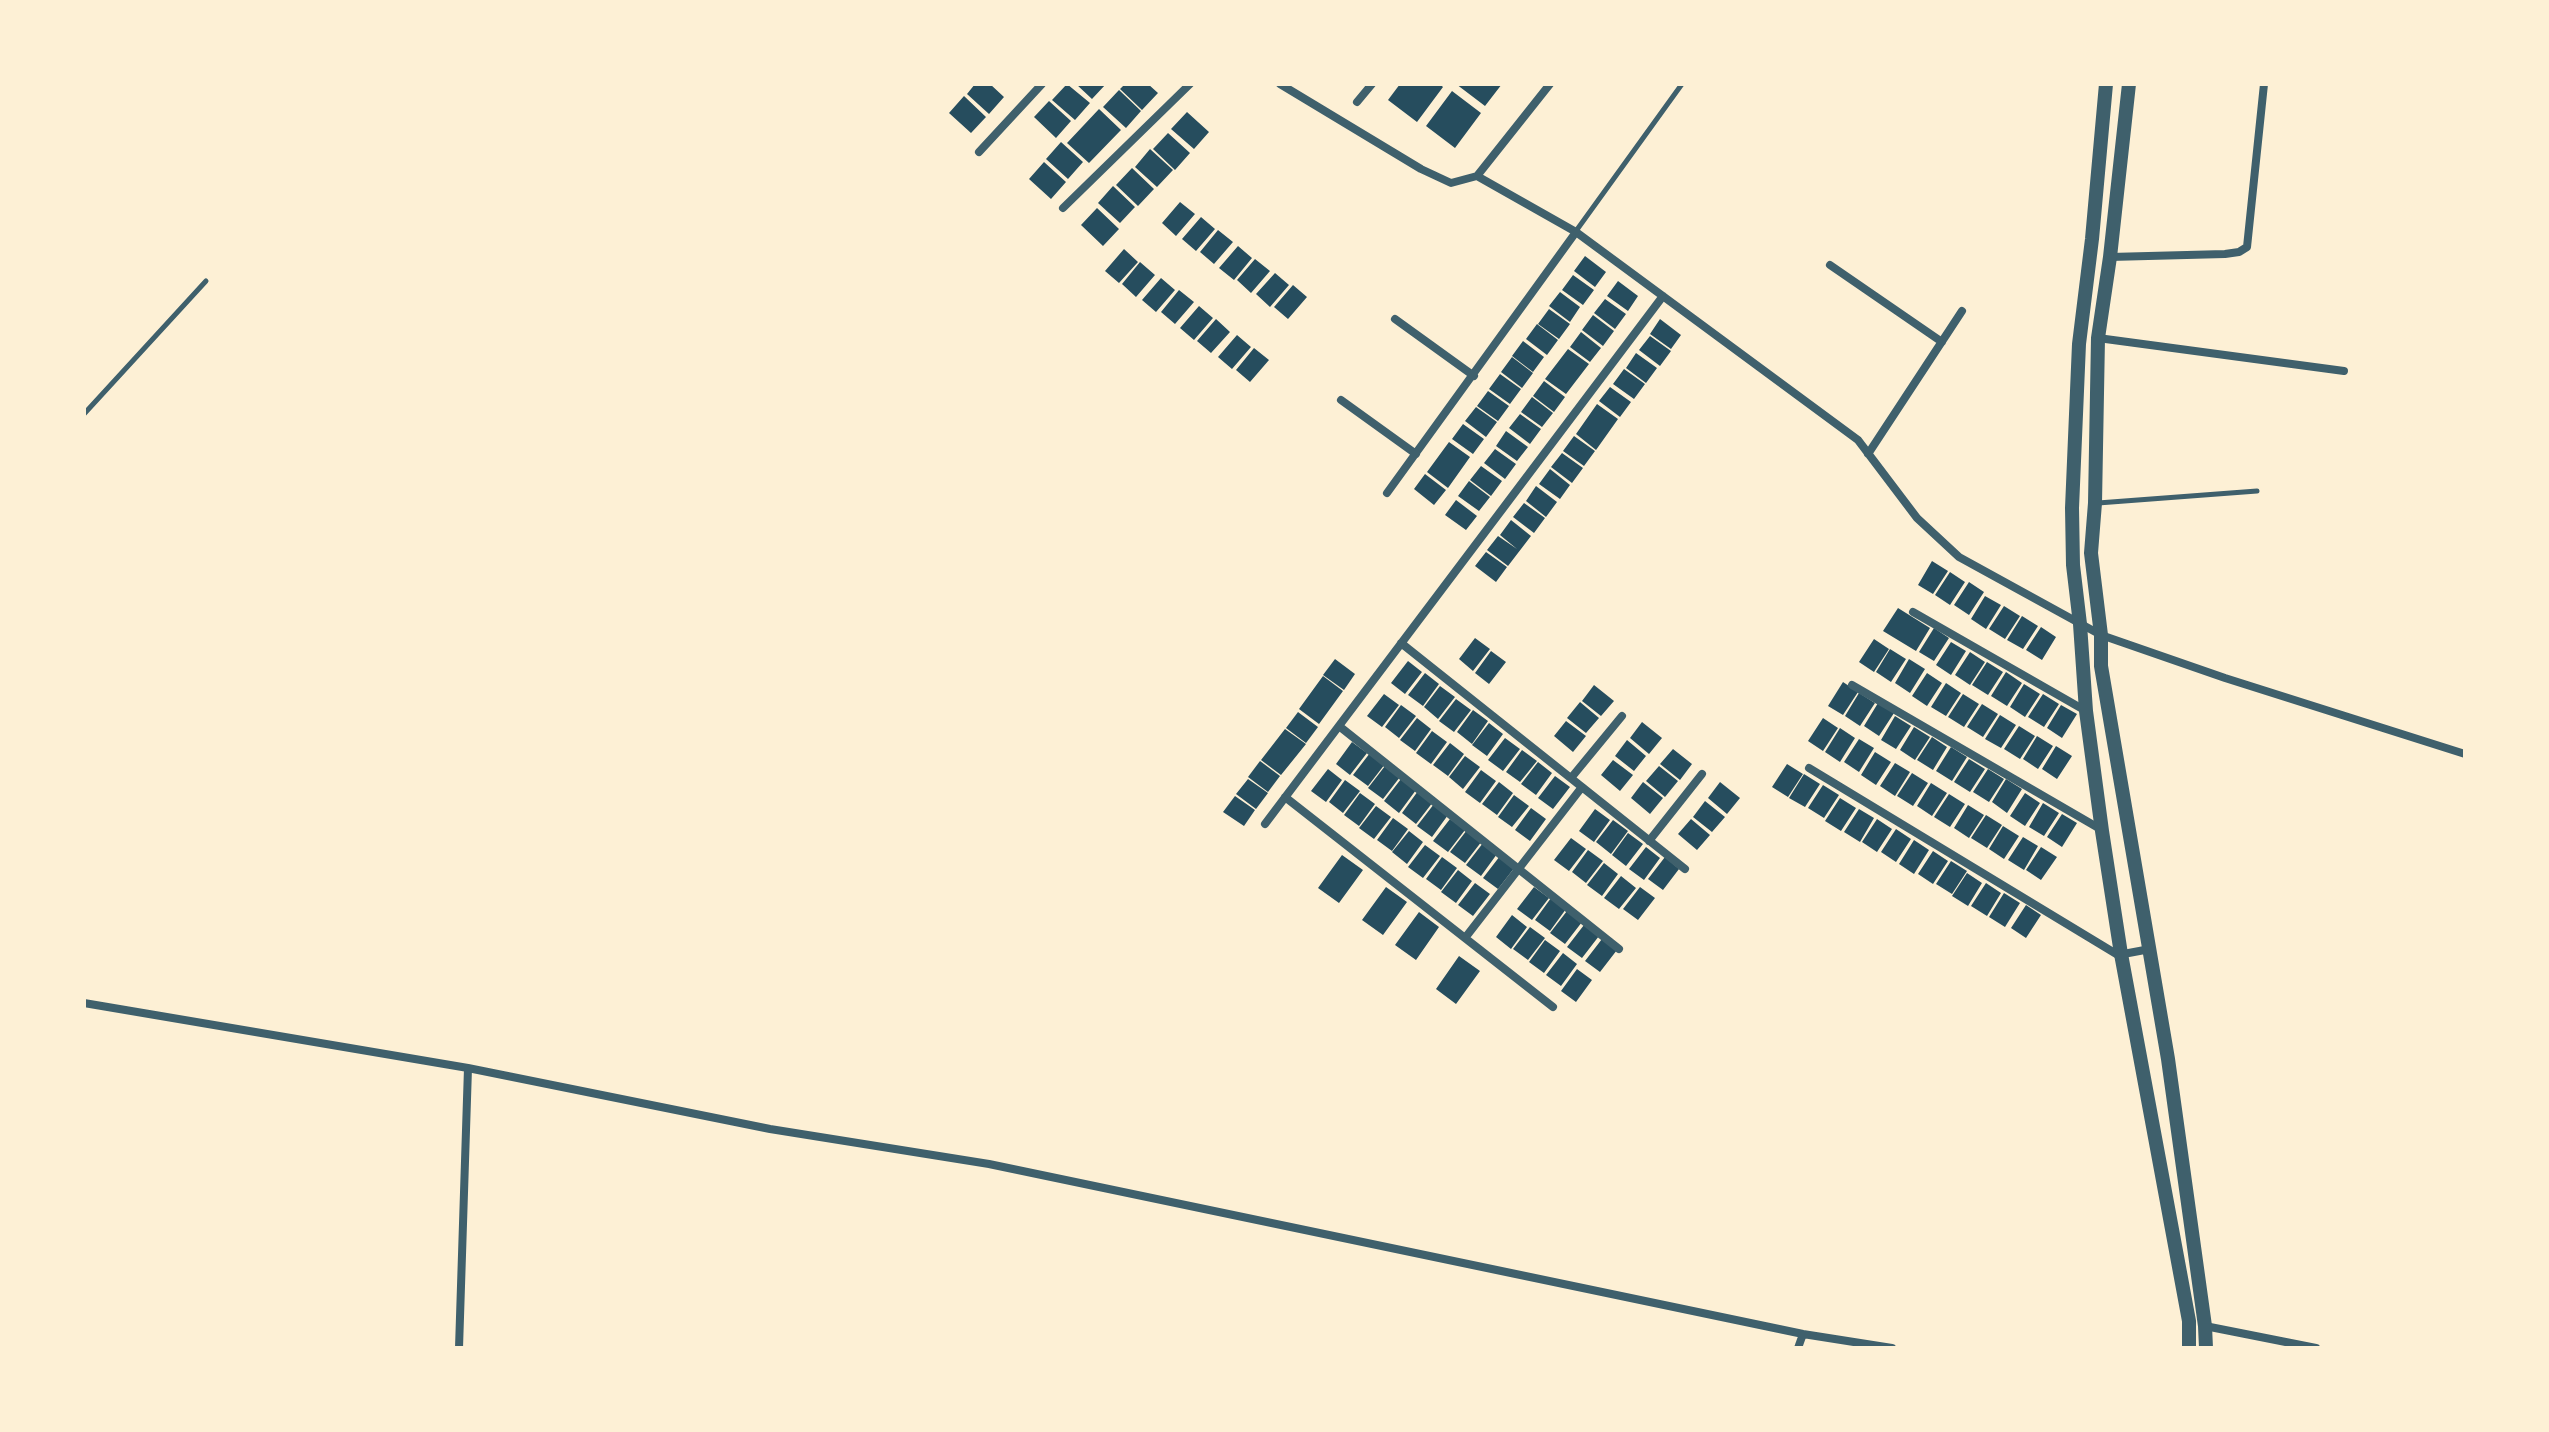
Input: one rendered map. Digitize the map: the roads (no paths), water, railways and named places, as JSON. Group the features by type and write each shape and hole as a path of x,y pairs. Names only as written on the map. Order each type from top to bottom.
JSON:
{"street":[{"path":"979,152 1042,84"},
{"path":"1063,208 1190,84"},
{"path":"1280,84 1421,169 1451,183 1477,176 1550,84"},
{"path":"1357,102 1372,84"},
{"path":"2106,84 2079,344 2072,508 2073,565 2086,711 2102,831 2121,954 2189,1321 2189,1348"},
{"path":"2129,84 2098,338 2091,553 2101,635 2101,666 2126,798 2168,1059 2206,1348"},
{"path":"2110,257 2225,254 2247,247 2264,84"},
{"path":"1477,176 1576,232 1858,440 1917,518 1959,557 2101,635 2465,754"},
{"path":"1387,493 1576,232"},
{"path":"1830,265 1942,342"},
{"path":"1265,824 1663,296"},
{"path":"1868,454 1962,311"},
{"path":"1395,319 1474,376"},
{"path":"2098,338 2344,371"},
{"path":"1341,400 1416,454"},
{"path":"1913,612 2086,711"},
{"path":"1401,643 1685,869"},
{"path":"1852,685 2102,831"},
{"path":"1571,778 1622,716"},
{"path":"1339,726 1619,949"},
{"path":"1809,768 2118,955 2150,949"},
{"path":"1649,841 1702,774"},
{"path":"1465,938 1582,787"},
{"path":"1285,797 1553,1007"},
{"path":"84,1003 468,1068 770,1129 989,1164 1803,1334 1892,1348"},
{"path":"459,1348 468,1068"},
{"path":"2205,1326 2316,1348"},
{"path":"1798,1348 1803,1334"}],"lane":[{"path":"1576,232 1682,84"},
{"path":"84,414 206,281"},
{"path":"2095,503 2257,491"}]}
